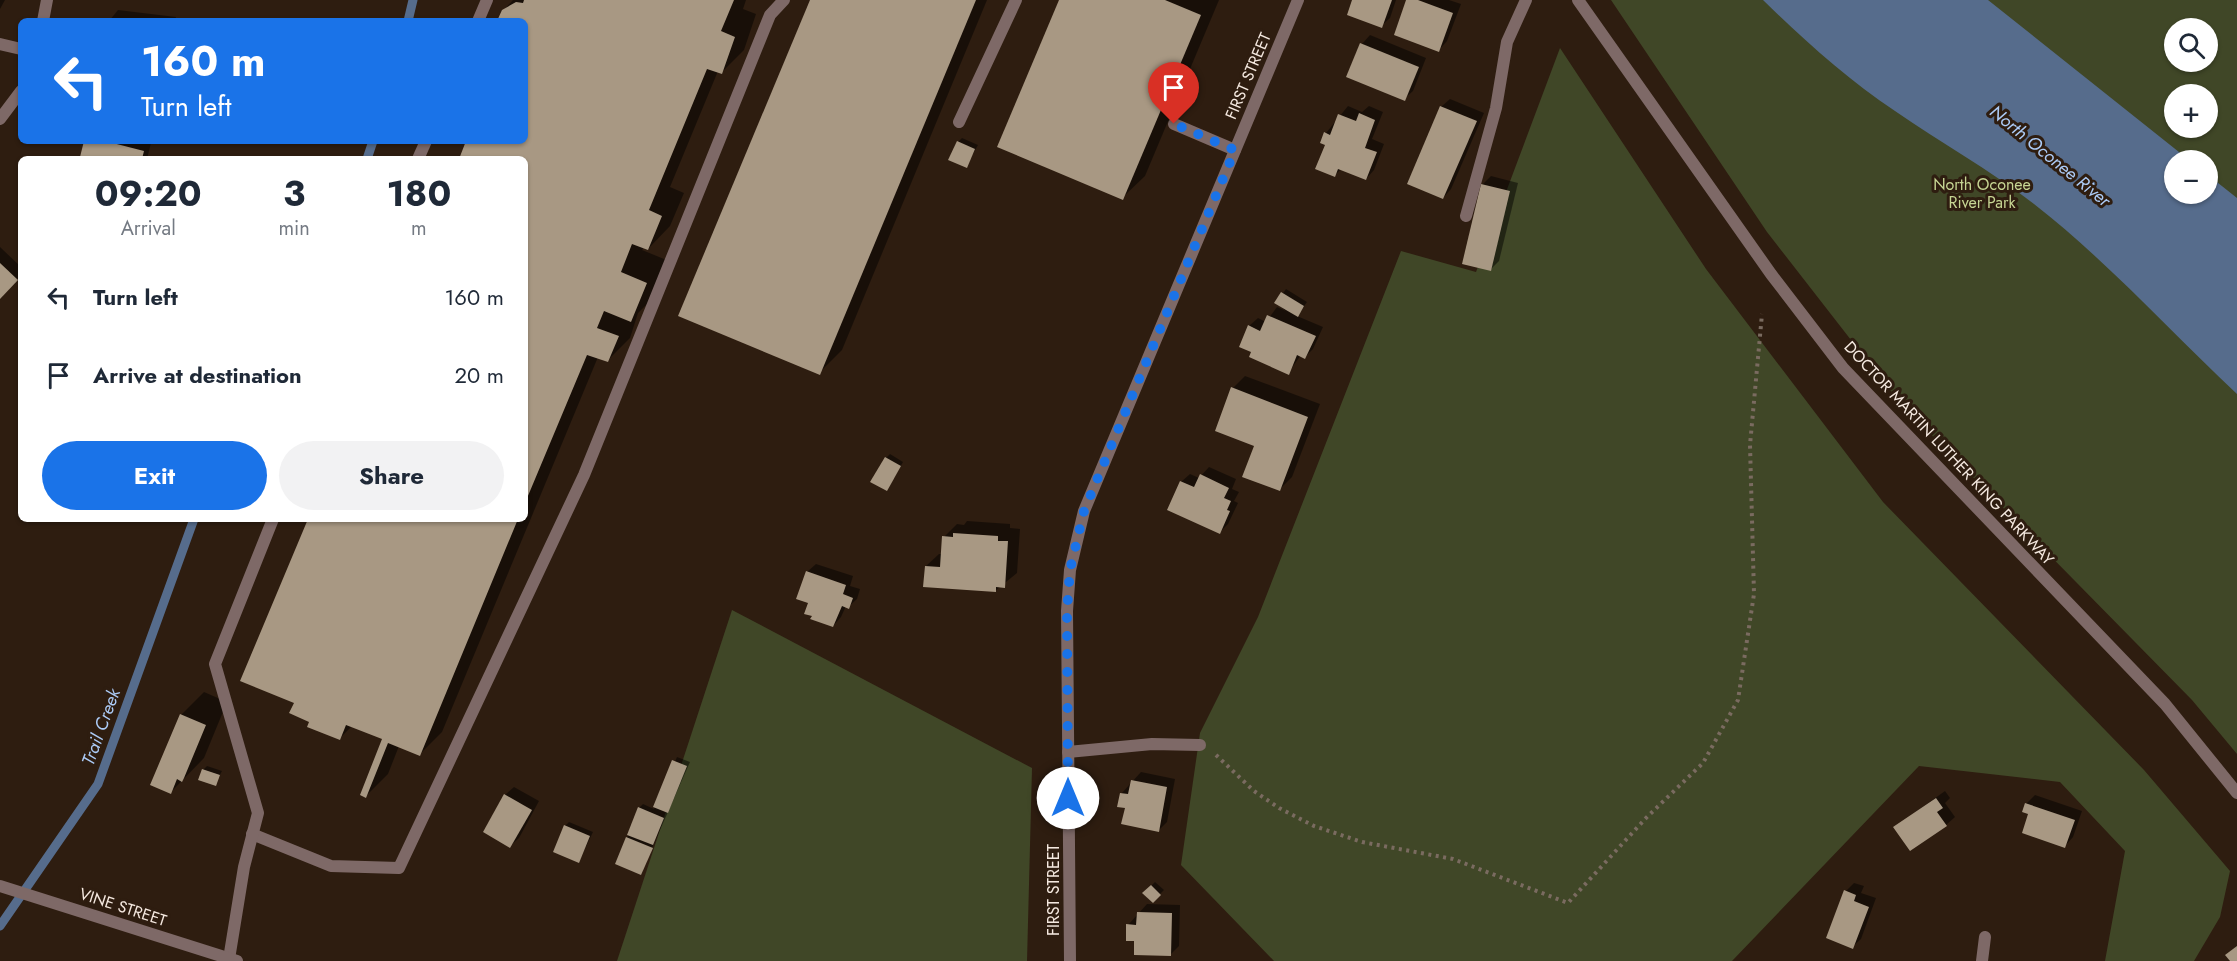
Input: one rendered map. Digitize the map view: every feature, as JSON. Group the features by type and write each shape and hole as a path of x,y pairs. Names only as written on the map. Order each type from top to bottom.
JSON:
{"street":[{"path":"44,18 47,0"},
{"path":"479,18 487,0"},
{"path":"252,834 331,866 399,868 584,475 770,15 783,0"},
{"path":"959,122 1016,0"},
{"name":"FIRST STREET","path":"1070,961 1068,752 1070,570 1084,511 1298,0"},
{"path":"1467,216 1496,108 1507,42 1526,0"},
{"name":"DOCTOR MARTIN LUTHER KING PARKWAY","path":"1578,0 1771,274 1843,368 2165,704 2237,793"},
{"path":"0,44 18,48"},
{"path":"0,119 18,95"},
{"path":"1174,124 1235,150"},
{"path":"233,960 244,867 258,813 215,664 272,522"},
{"path":"1068,752 1152,744 1200,745"},
{"name":"VINE STREET","path":"0,886 233,960"},
{"path":"1982,961 1985,937"}],"path":[{"path":"1200,745 1211,750 1254,791 1279,808 1314,826 1362,842 1453,859 1568,903 1646,818 1703,763 1738,700 1754,594 1750,445 1762,314"}],"green space":[{"name":"North Oconee River Park","path":"1611,0 2237,0 2237,754 2192,700 1900,403 1767,232"},
{"path":"1560,48 1706,269 1883,502 2144,770 2230,871 2220,917 2194,961 2105,961 2125,851 2060,782 1919,766 1732,961 1274,961 1181,865 1200,733 1258,617 1401,251 1476,272"},
{"path":"732,610 1032,768 1027,961 617,961"}],"water":[{"name":"North Oconee River","path":"1763,0 1988,0 2176,150 2164,150 2164,204 2218,204 2218,183 2237,198 2237,394 2113,273 2061,226 2000,180 1877,99 1810,44"}],"building":[{"path":"524,0 734,0 721,31 735,37 722,74 707,69 649,210 662,216 648,250 632,244 621,272 647,283 631,322 604,311 597,328 619,336 608,362 587,355 528,496 528,156 460,156 465,144 528,144 528,18 498,18 502,10 516,2 523,3"},
{"path":"810,0 976,0 820,375 678,316"},
{"path":"1059,0 1165,0 1201,15 1123,200 997,147"},
{"path":"1352,0 1392,0 1382,28 1347,15"},
{"path":"1406,0 1418,0 1453,13 1439,52 1394,35"},
{"path":"1360,43 1419,67 1405,101 1346,77"},
{"path":"1440,106 1477,121 1443,199 1407,184"},
{"path":"1359,113 1375,120 1365,148 1377,152 1366,180 1338,169 1335,177 1315,169 1325,145 1320,143 1324,132 1330,135 1338,114 1356,121"},
{"path":"957,141 975,149 967,168 948,160"},
{"path":"83,144 117,144 144,151 143,156 80,156"},
{"path":"1481,184 1510,191 1491,271 1462,264"},
{"path":"0,263 18,280 0,299"},
{"path":"1281,292 1304,306 1298,317 1274,303"},
{"path":"1267,315 1316,336 1305,359 1297,355 1289,375 1249,357 1251,352 1239,347 1248,325 1260,331"},
{"path":"1231,387 1308,417 1280,491 1242,477 1254,446 1215,431"},
{"path":"885,457 901,466 887,491 870,482"},
{"path":"1200,474 1229,488 1224,498 1231,501 1227,510 1230,511 1220,534 1167,510 1180,481 1194,487"},
{"path":"307,522 517,522 420,756 388,743 366,798 360,795 382,739 346,725 340,740 307,727 309,722 289,713 294,703 240,681"},
{"path":"953,533 998,536 998,541 1008,541 1005,588 996,587 996,592 923,587 925,566 940,567 942,536 953,537"},
{"path":"806,571 846,585 843,594 853,598 849,609 842,606 833,627 810,619 812,616 804,614 808,603 796,599"},
{"path":"180,714 206,725 182,782 177,779 171,794 150,785"},
{"path":"672,760 687,766 668,813 653,807"},
{"path":"202,769 220,775 216,786 198,780"},
{"path":"1131,780 1167,787 1159,832 1121,824 1125,808 1117,807 1120,793 1128,794"},
{"path":"504,794 532,810 510,848 483,832"},
{"path":"1936,798 1943,808 1937,812 1947,826 1910,851 1893,827"},
{"path":"2025,803 2075,820 2065,848 2022,833 2028,814 2022,812"},
{"path":"638,807 664,818 653,845 627,835"},
{"path":"564,825 590,836 579,863 553,852"},
{"path":"626,837 653,848 641,875 615,864"},
{"path":"1151,885 1161,895 1153,903 1142,893"},
{"path":"1844,890 1856,895 1854,901 1869,907 1853,949 1826,938"},
{"path":"1137,912 1172,913 1171,956 1134,955 1134,941 1126,941 1126,924 1136,925"},
{"path":"2237,946 2237,961 2230,961 2225,955"}],"waterway":[{"name":"Trail Creek","path":"409,18 413,0"},
{"name":"Trail Creek","path":"368,156 372,144"},
{"name":"Trail Creek","path":"0,926 98,784 193,522"}],"route":[{"path":"1068,798 1067,611 1070,570 1084,511 1104,468 1235,150 1174,124"}]}
